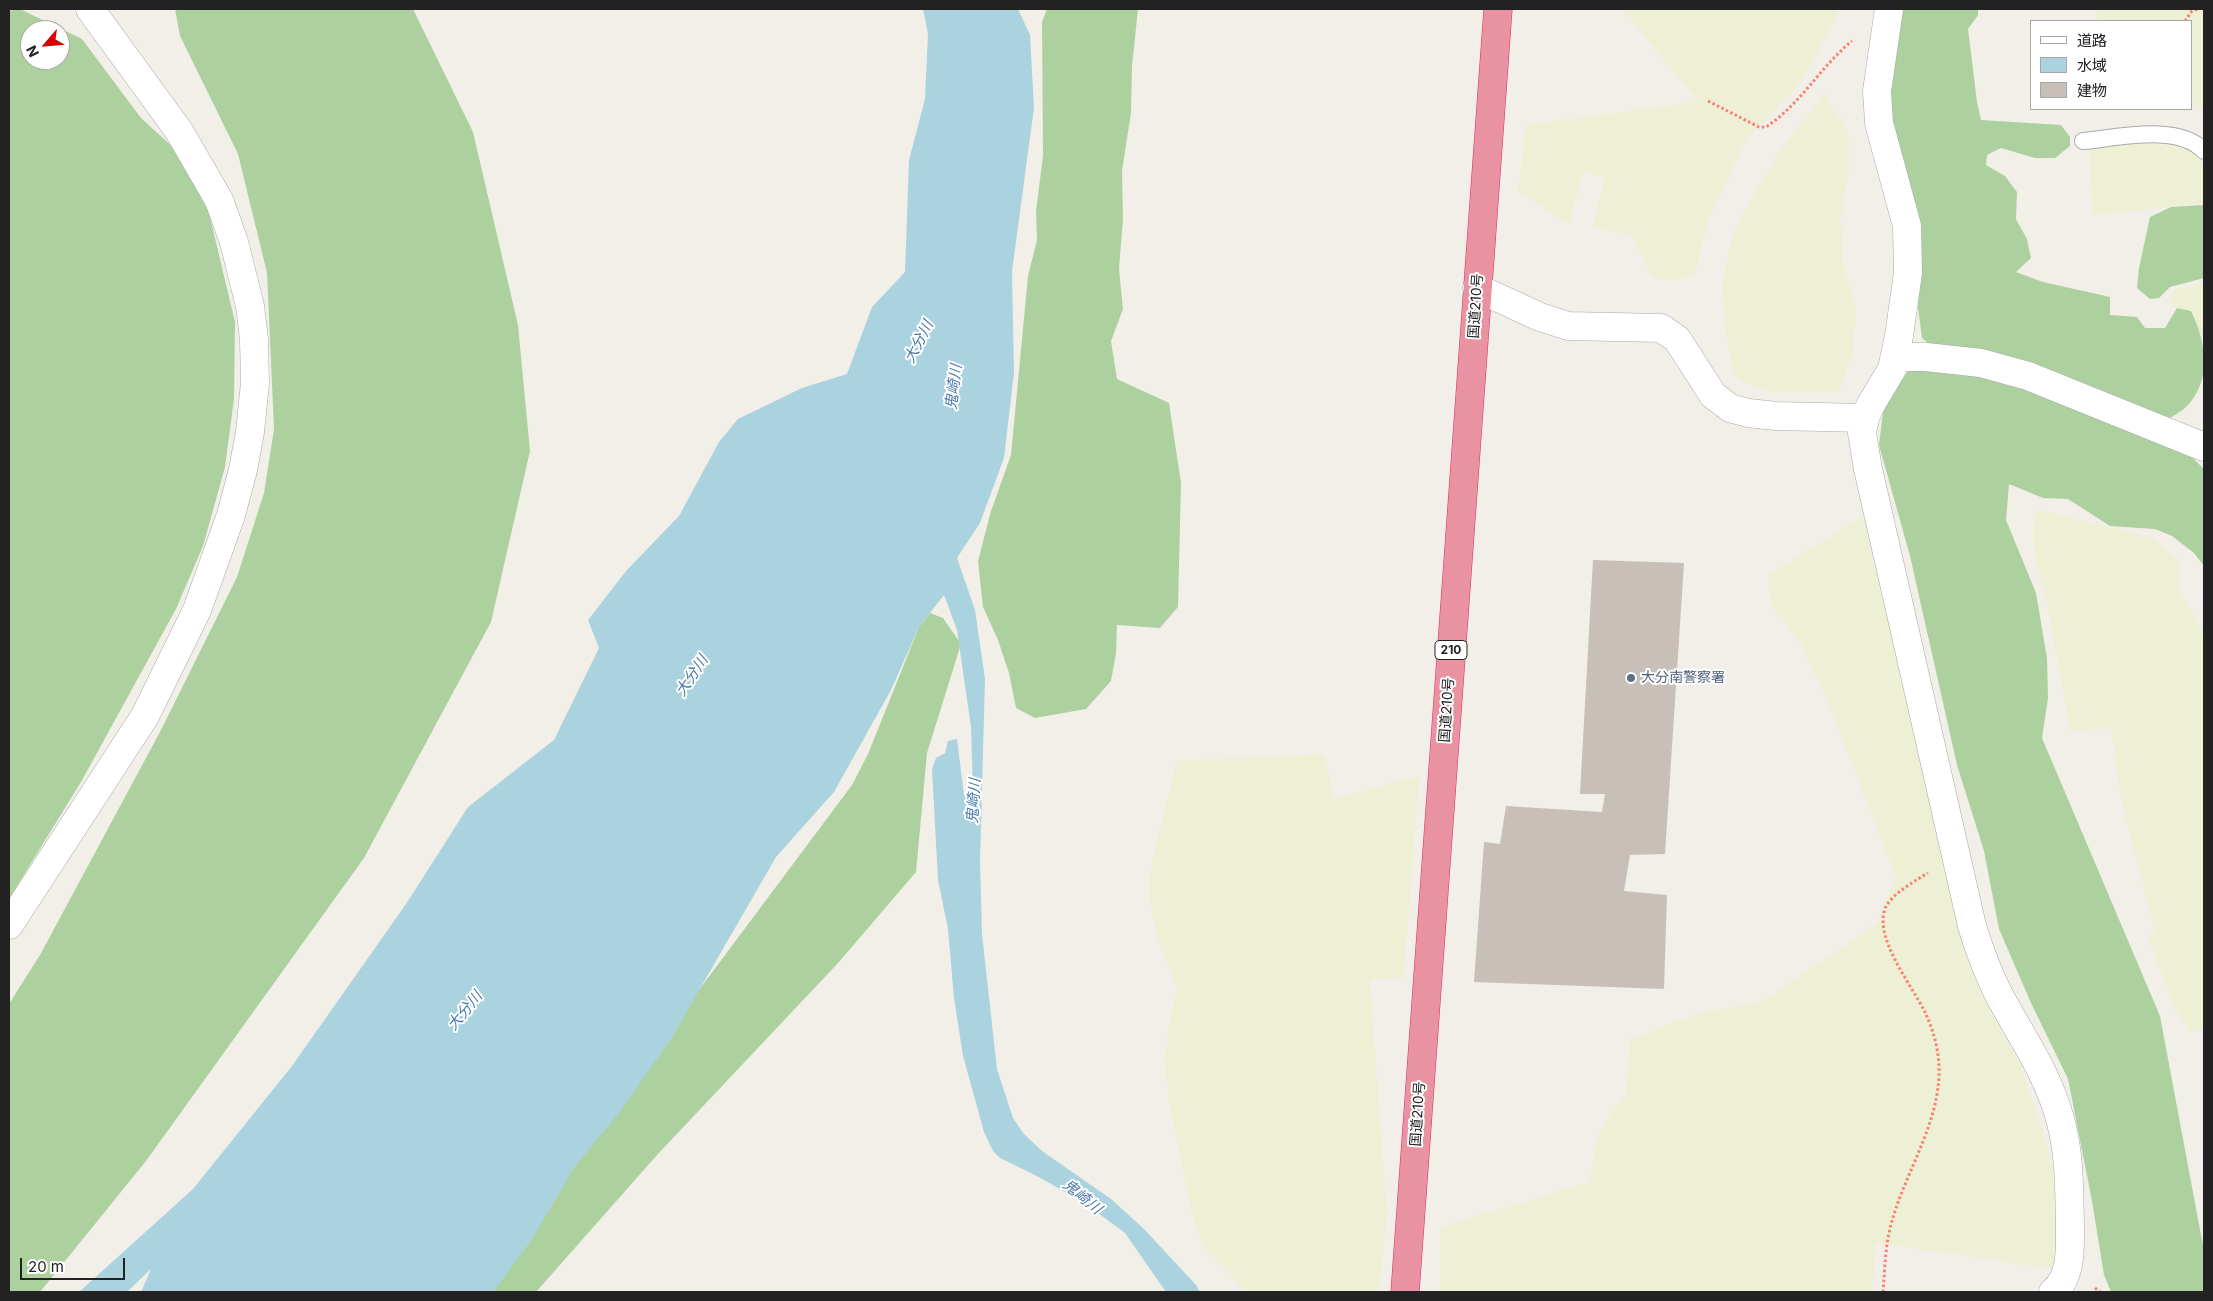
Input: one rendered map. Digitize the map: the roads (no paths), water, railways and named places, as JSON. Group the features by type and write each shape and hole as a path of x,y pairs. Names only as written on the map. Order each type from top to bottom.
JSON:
{"highway":[{"name":"国道210号","path":"1405,1292 1498,9"}],"street":[{"path":"9,925 145,716 197,610 231,515 243,470 250,432 255,383 254,339 250,306 234,242 219,200 179,131 90,9"},
{"path":"1888,13 1877,91 1879,123 1906,226 1909,252 1908,273 1892,369 1870,406 1862,433 1868,469 1957,862 1980,951 1998,993 2043,1073 2060,1117 2067,1146 2070,1246 2065,1277 2053,1292"},
{"path":"1477,288 1540,317 1568,326 1661,328 1678,339 1713,395 1730,408 1748,414 1866,418"},
{"path":"1895,357 1926,357 1981,363 2028,376 2204,447"}],"lane":[{"path":"2083,141 2156,134 2177,136 2195,142 2204,151"}],"water":[{"path":"923,9 1018,9 1030,35 1034,108 1012,271 1014,373 1004,458 980,523 957,558 975,610 985,679 980,861 982,934 997,1069 1013,1118 1024,1134 1042,1151 1111,1199 1144,1229 1196,1285 1200,1292 1166,1292 1125,1233 1086,1204 1037,1176 1000,1158 993,1151 984,1132 963,1056 954,998 948,929 938,880 932,769 936,758 945,753 948,741 957,739 964,795 968,798 973,794 971,727 957,630 944,595 919,627 891,690 834,792 776,857 671,1039 618,1114 573,1169 531,1241 493,1292 141,1292 151,1269 127,1292 79,1292 193,1189 292,1066 406,904 468,807 554,740 599,648 588,620 626,571 679,516 719,442 738,419 802,388 847,374 872,307 905,272 909,160 925,99 928,34"}],"place":[{"name":"大分南警察署","path":"1631,678"}],"water label":[{"name":"大分川","path":"919,342"},
{"name":"鬼崎川","path":"954,387"},
{"name":"大分川","path":"692,676"},
{"name":"鬼崎川","path":"974,801"},
{"name":"大分川","path":"465,1011"},
{"name":"鬼崎川","path":"1082,1197"}]}
